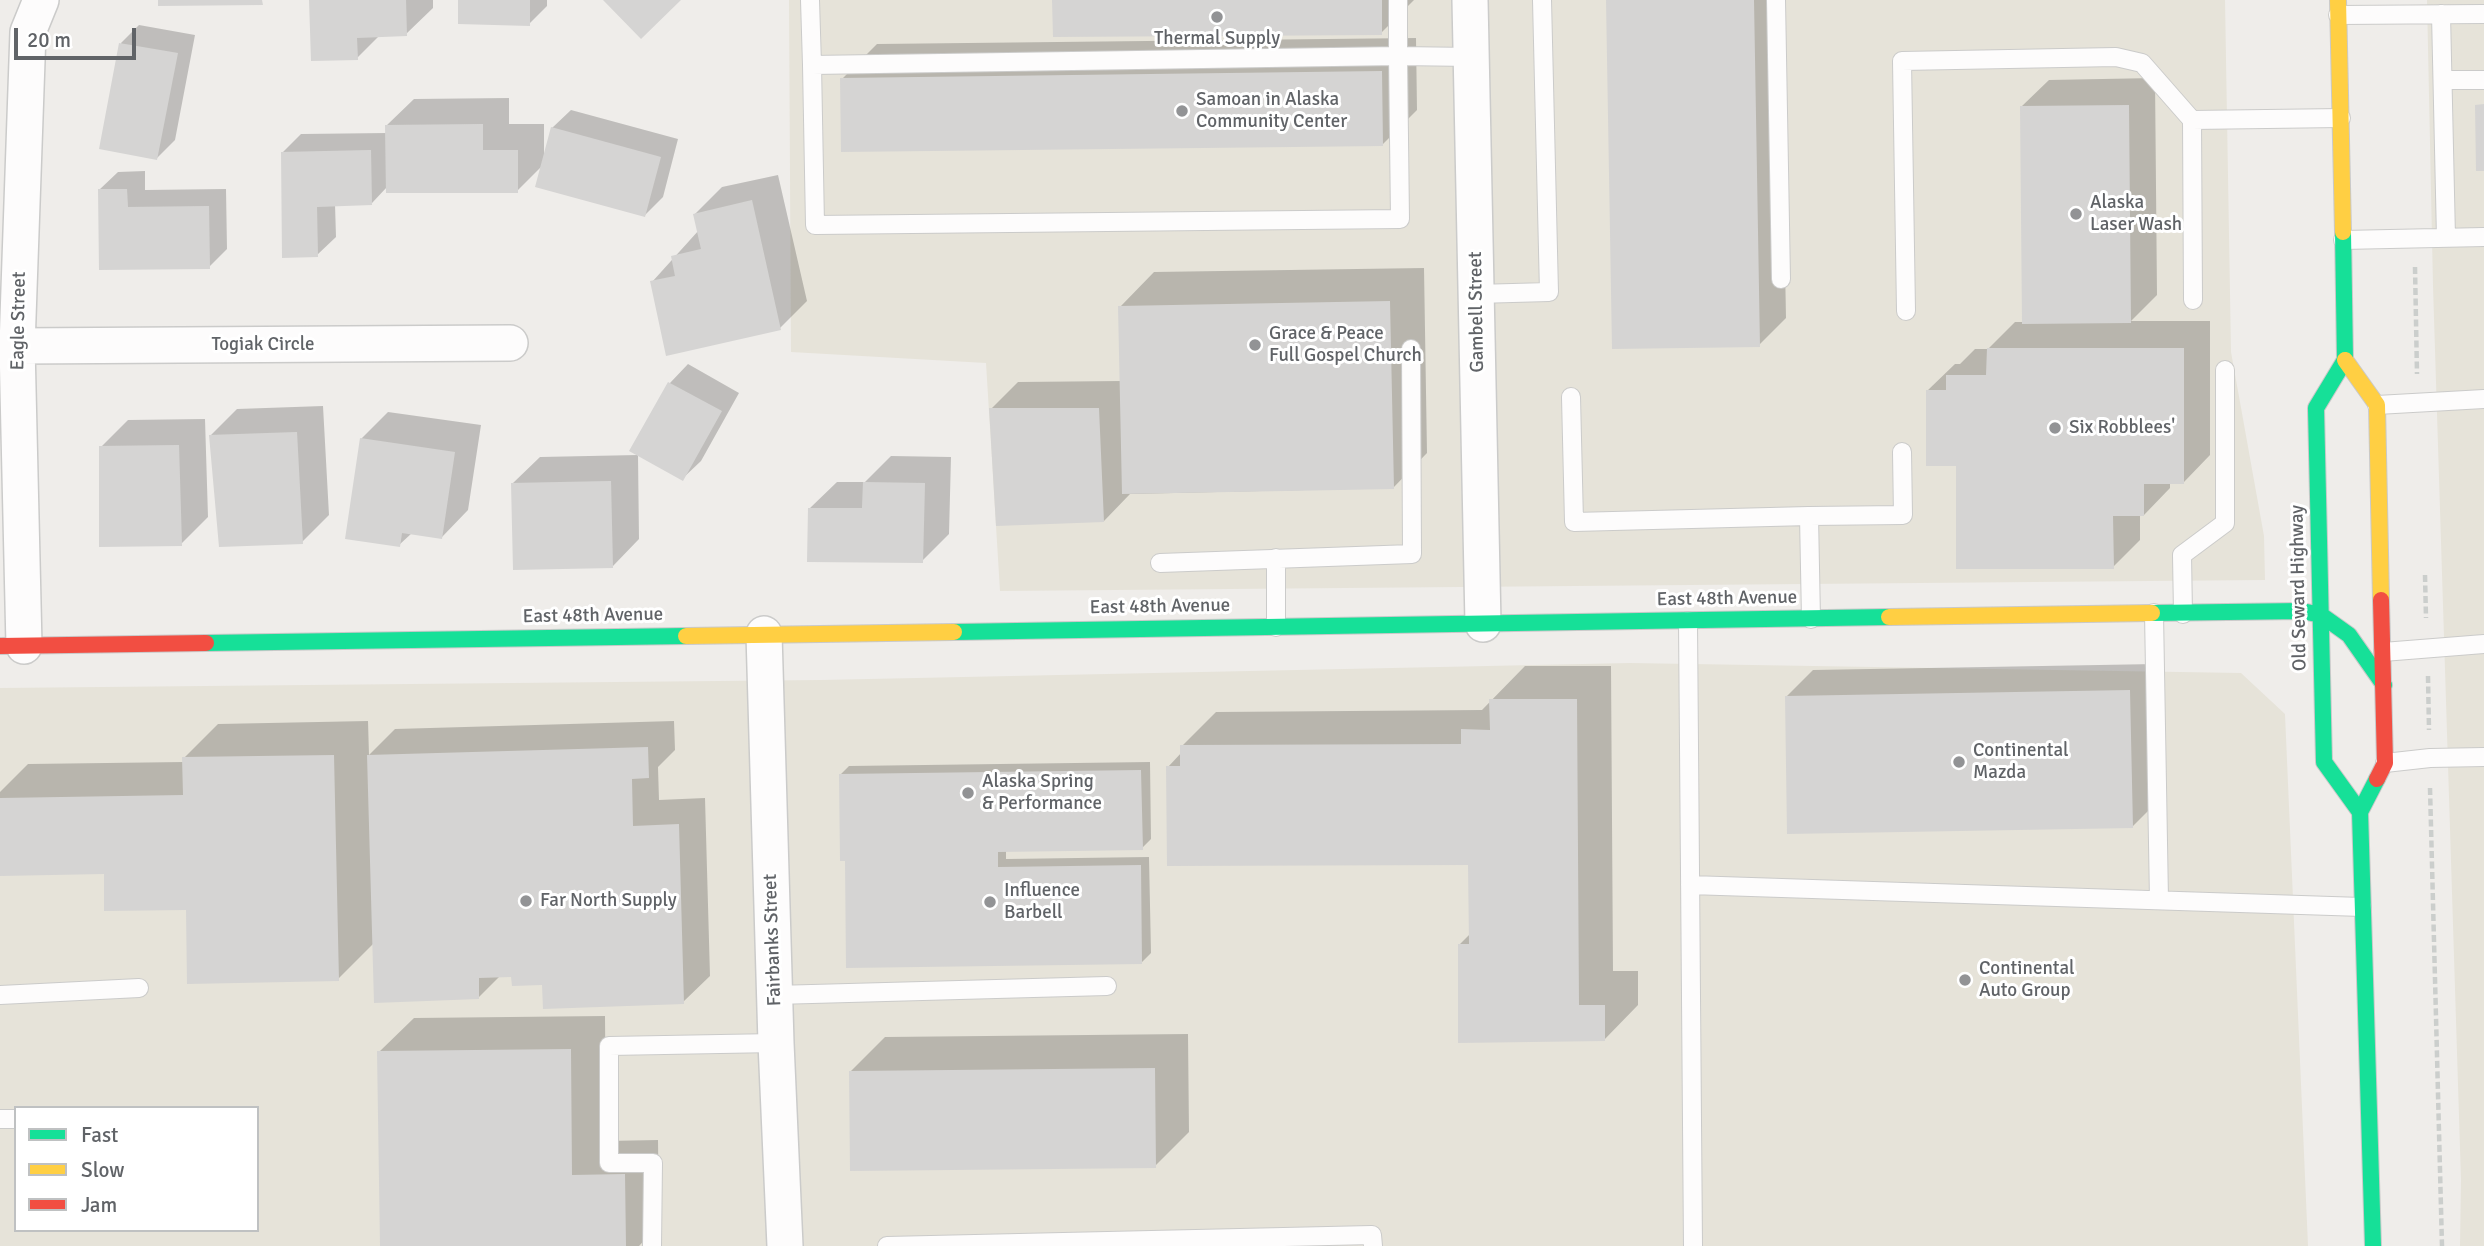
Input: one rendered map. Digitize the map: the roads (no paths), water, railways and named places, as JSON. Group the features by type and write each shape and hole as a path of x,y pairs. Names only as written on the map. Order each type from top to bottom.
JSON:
{"street":[{"name":"Eagle Street","path":"12,646 17,346 28,32 41,0"},
{"name":"Gambell Street","path":"1470,0 1483,624"},
{"path":"2338,8 2345,360 2377,405 2385,763 2360,812 2373,1246"},
{"name":"Togiak Circle","path":"17,346 510,343"},
{"name":"Old Seward Highway","path":"2345,360 2316,408 2324,762 2360,812"},
{"name":"East 48th Avenue","path":"12,646 2302,611 2321,615"},
{"path":"2321,615 2349,635 2384,685"},
{"name":"Fairbanks Street","path":"764,634 785,1246"}],"lane":[{"path":"810,0 815,225 1400,219 1398,0"},
{"path":"1476,294 1549,292 1542,0"},
{"path":"1776,0 1781,279"},
{"path":"2338,8 2484,14"},
{"path":"2441,14 2446,238"},
{"path":"812,65 1472,57"},
{"path":"1906,311 1902,61 2116,57 2142,63 2192,120 2193,300"},
{"path":"2443,80 2484,80"},
{"path":"2192,120 2341,118"},
{"path":"2343,240 2484,237"},
{"path":"1160,563 1412,554 1411,349"},
{"path":"2183,614 2182,555 2225,523 2225,370"},
{"path":"1571,397 1574,522 1903,514 1902,452"},
{"path":"2377,405 2484,399"},
{"path":"1809,516 1811,619"},
{"path":"1276,558 1276,627"},
{"path":"2154,613 2159,900"},
{"path":"1688,621 1693,1246"},
{"path":"2383,652 2484,644"},
{"path":"2385,763 2430,758 2484,757"},
{"path":"1690,885 2362,907"},
{"path":"775,995 1107,986"},
{"path":"0,995 139,988"},
{"path":"652,1246 653,1163 610,1163 609,1046 776,1044"},
{"path":"887,1246 1372,1236 1373,1246"}],"place":[{"name":"Thermal Supply","path":"1217,17"},
{"name":"Samoan in Alaska Community Center","path":"1182,111"},
{"name":"Alaska Laser Wash","path":"2076,214"},
{"name":"Grace & Peace Full Gospel Church","path":"1255,345"},
{"name":"Six Robblees'","path":"2055,428"},
{"name":"Continental Mazda","path":"1959,762"},
{"name":"Alaska Spring & Performance","path":"968,793"},
{"name":"Far North Supply","path":"526,901"},
{"name":"Influence Barbell","path":"990,902"},
{"name":"Continental Auto Group","path":"1965,980"}]}
